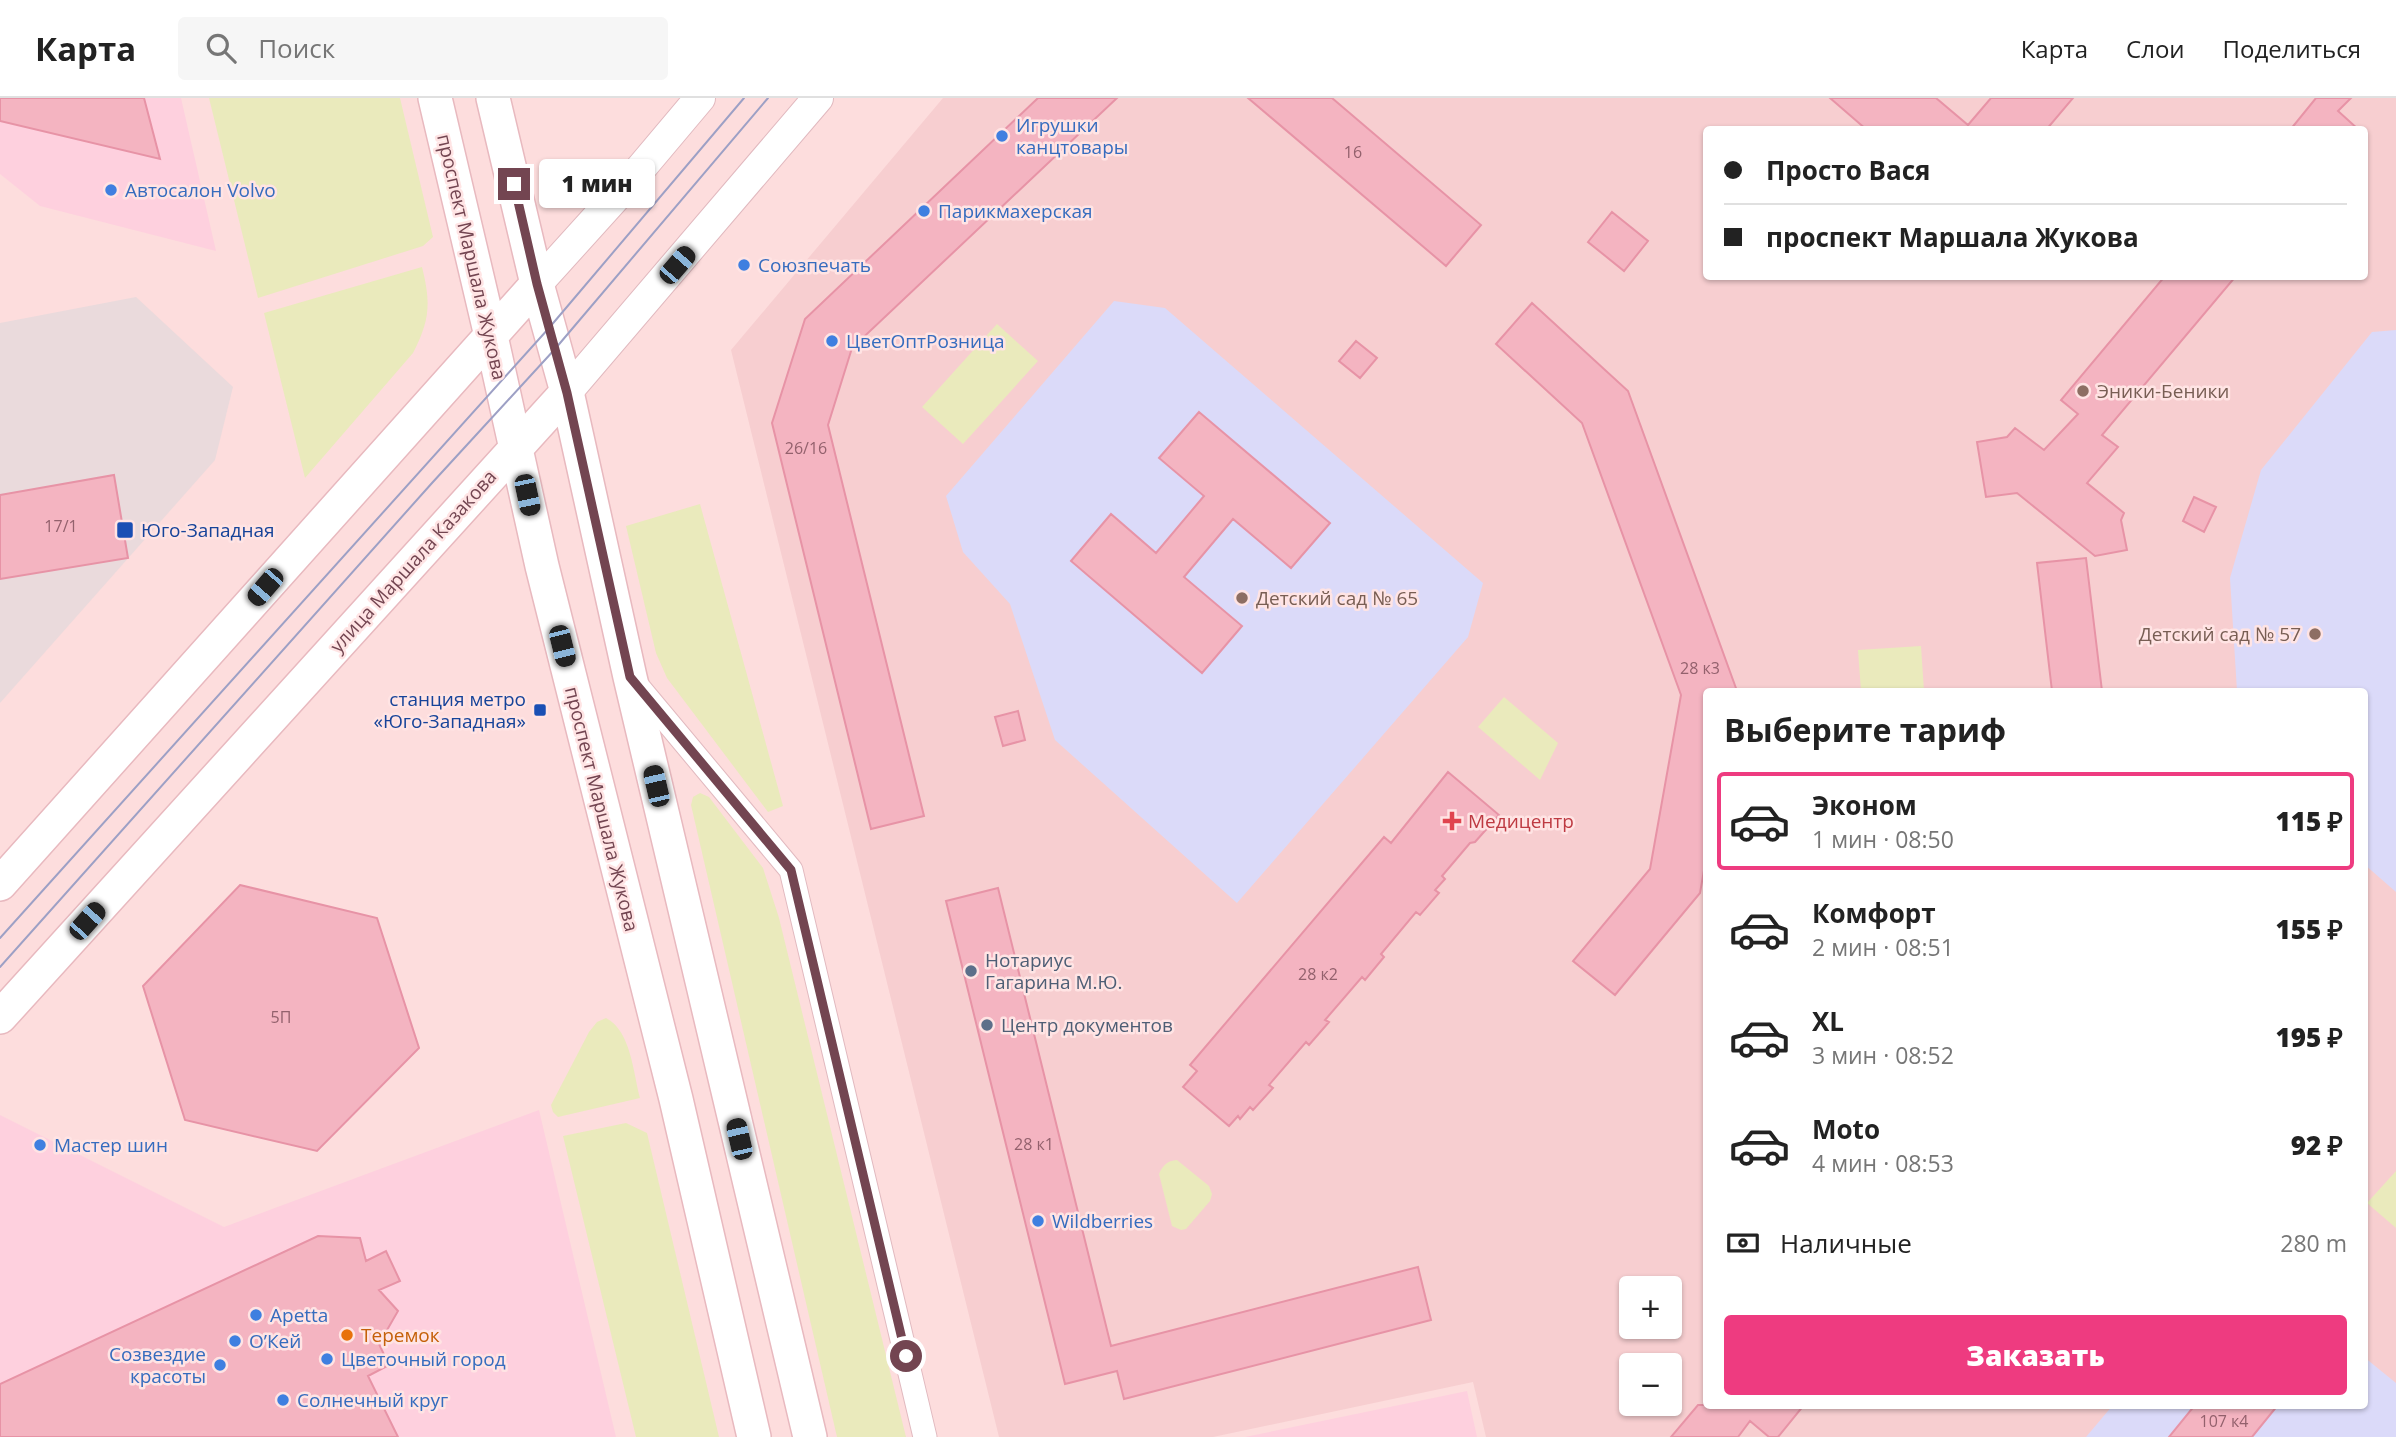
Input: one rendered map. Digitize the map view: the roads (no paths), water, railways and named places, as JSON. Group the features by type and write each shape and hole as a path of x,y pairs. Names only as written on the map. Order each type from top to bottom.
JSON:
{"main road":[{"name":"проспект Маршала Жукова","path":"435,98 517,447 542,566 676,1099 754,1437"},
{"path":"494,98 537,284 567,393 630,677 810,1437"},
{"path":"0,884 537,284"},
{"name":"улица Маршала Казакова","path":"0,1017 567,393"}],"street":[{"path":"537,284 631,180 700,98"},
{"name":"улица Маршала Казакова","path":"567,393 818,98"},
{"path":"630,677 791,870 925,1437"}],"tram line":[{"path":"0,938 549,328 744,98"},
{"path":"0,967 555,349 768,98"}],"place":[{"name":"Игрушки канцтовары","path":"1002,136"},
{"name":"Автосалон Volvo","path":"111,190"},
{"name":"Парикмахерская","path":"924,211"},
{"name":"Союзпечать","path":"744,265"},
{"name":"ЦветОптРозница","path":"832,341"},
{"name":"Эники-Беники","path":"2083,391"},
{"name":"Юго-Западная","path":"125,530"},
{"name":"Детский сад № 65","path":"1242,598"},
{"name":"Детский сад № 57","path":"2315,634"},
{"name":"станция метро «Юго-Западная»","path":"540,710"},
{"name":"Медицентр","path":"1452,821"},
{"name":"Нотариус Гагарина М.Ю.","path":"971,971"},
{"name":"Центр документов","path":"987,1025"},
{"name":"Мастер шин","path":"40,1145"},
{"name":"Wildberries","path":"1038,1221"},
{"name":"Apetta","path":"256,1315"},
{"name":"Теремок","path":"347,1335"},
{"name":"О’Кей","path":"235,1341"},
{"name":"Цветочный город","path":"327,1359"},
{"name":"Созвездие красоты","path":"220,1365"},
{"name":"Солнечный круг","path":"283,1400"}]}
